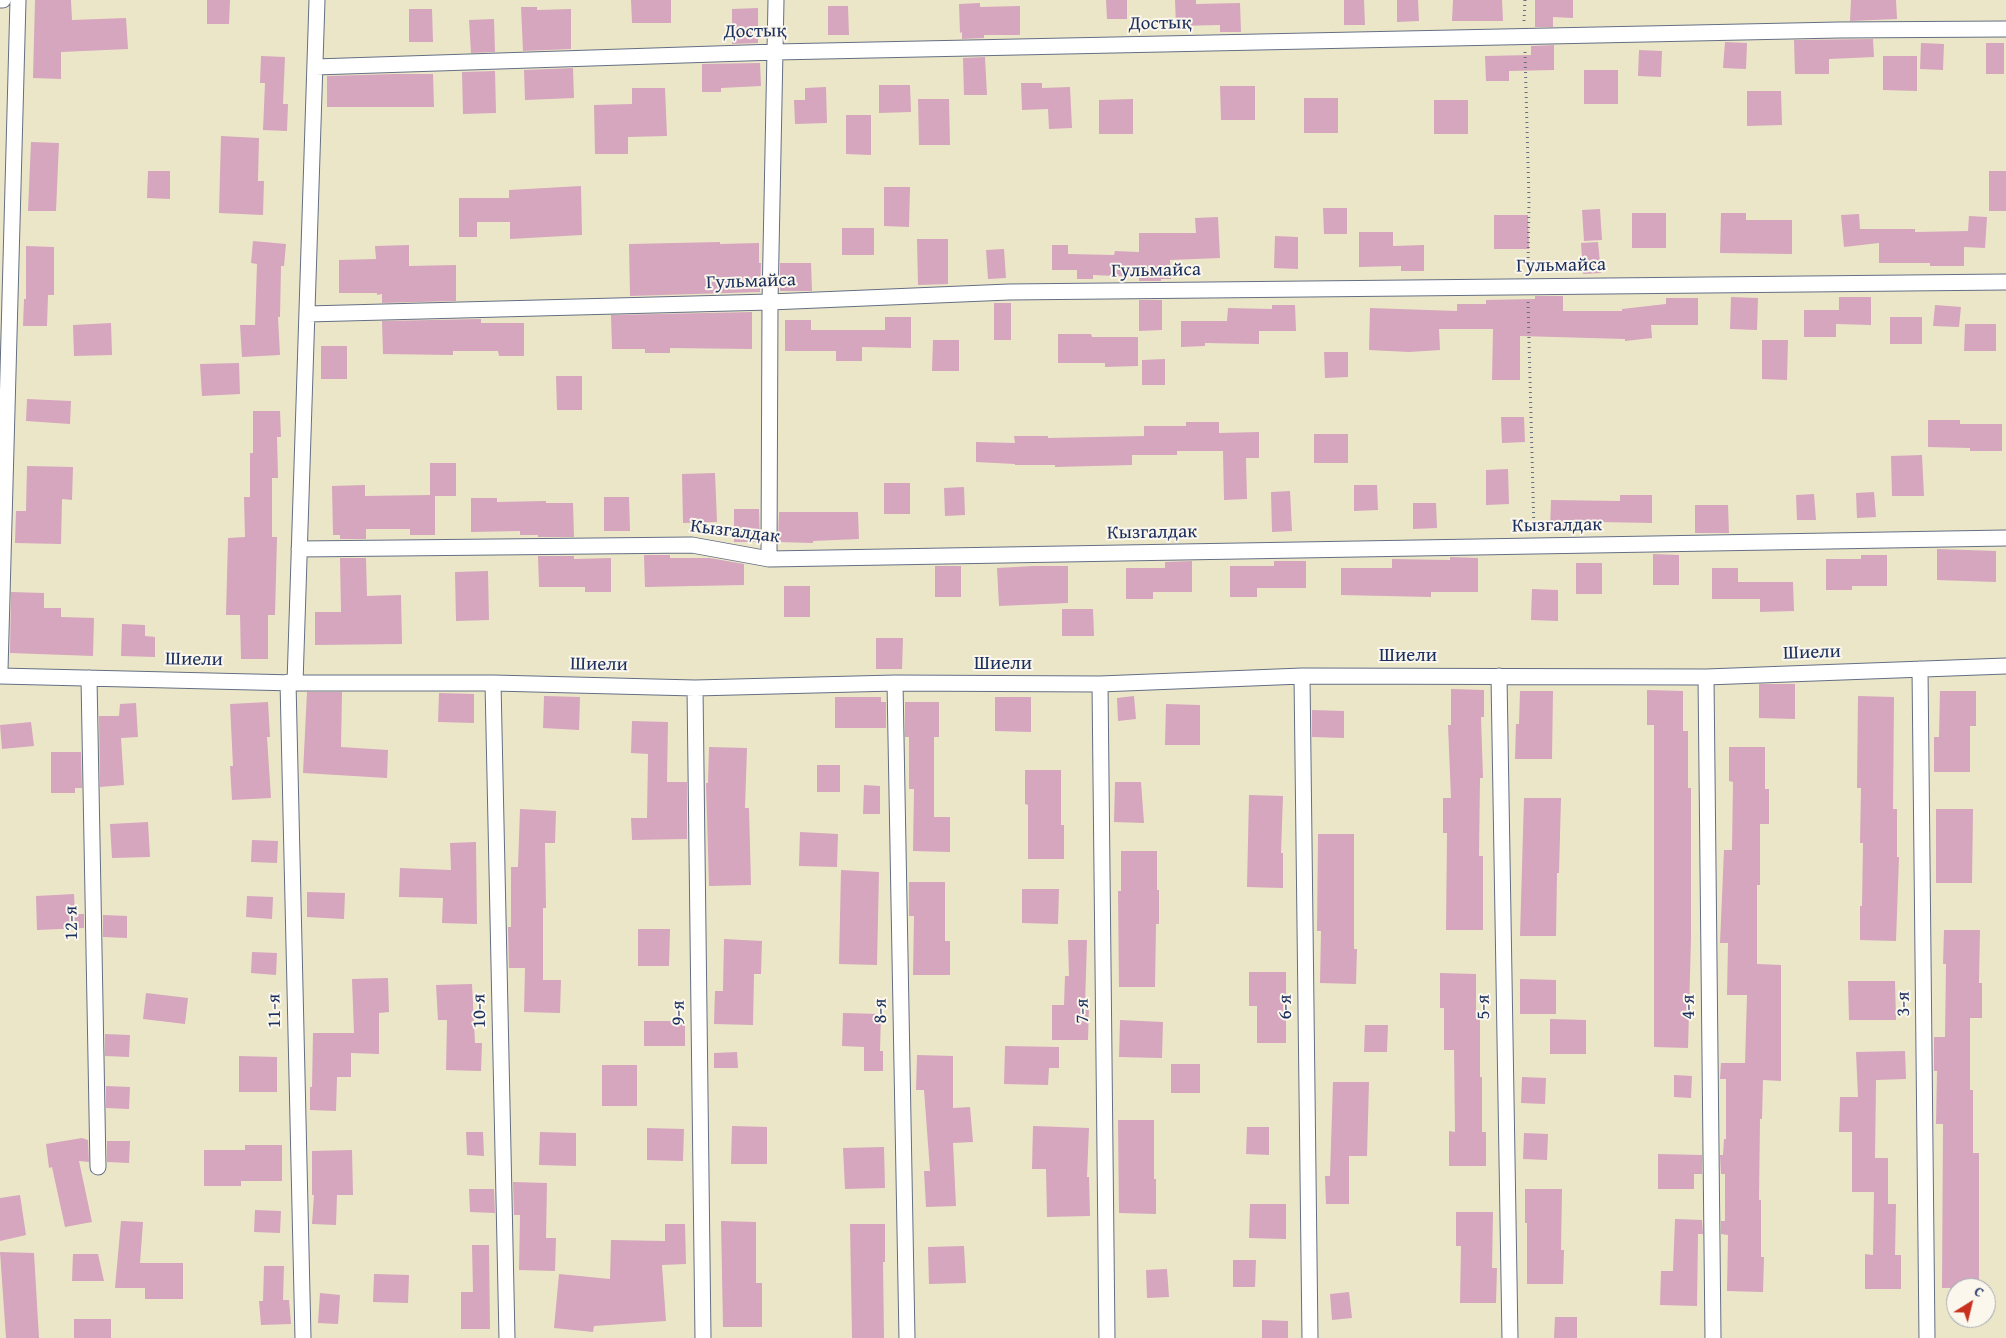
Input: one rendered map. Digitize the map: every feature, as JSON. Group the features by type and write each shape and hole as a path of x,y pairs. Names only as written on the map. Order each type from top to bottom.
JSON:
{"street":[{"path":"0,670 18,0"},
{"name":"11-я","path":"303,1338 292,683 299,550 316,0"},
{"path":"769,559 770,302 776,0"},
{"name":"Достық","path":"314,67 776,52 1839,30 2006,29"},
{"name":"Гульмайса","path":"307,314 770,302 1009,292 2006,282"},
{"name":"Кызгалдак","path":"299,550 692,546 769,559 2006,538"},
{"name":"Шиели","path":"0,676 292,683 493,683 695,688 895,683 1100,684 1302,676 1706,676 2006,666"},
{"name":"3-я","path":"1920,669 1928,1338"},
{"name":"6-я","path":"1302,676 1310,1338"},
{"name":"5-я","path":"1499,676 1510,1338"},
{"name":"4-я","path":"1706,676 1712,1338"},
{"name":"12-я","path":"88,678 98,1167"},
{"name":"10-я","path":"493,683 507,1338"},
{"name":"8-я","path":"895,683 906,1338"},
{"name":"7-я","path":"1100,684 1107,1338"},
{"name":"9-я","path":"695,688 703,1338"}],"building":[{"path":"35,0 71,0 72,20 126,18 128,49 61,52 61,79 33,78"},
{"path":"207,0 230,0 229,24 207,24"},
{"path":"631,0 671,0 671,23 632,23"},
{"path":"1106,0 1127,0 1127,19 1107,19"},
{"path":"1175,0 1196,0 1196,4 1240,3 1241,32 1220,32 1220,25 1176,26"},
{"path":"1344,0 1364,0 1365,25 1344,25"},
{"path":"1397,0 1418,0 1419,21 1397,22"},
{"path":"1453,0 1502,0 1503,21 1452,21"},
{"path":"1535,0 1573,0 1573,18 1553,17 1553,27 1535,27"},
{"path":"1851,0 1896,0 1897,19 1850,21"},
{"path":"980,3 980,7 1020,6 1020,35 984,35 984,38 962,39 959,4"},
{"path":"828,6 848,6 849,35 828,35"},
{"path":"521,7 537,7 537,10 571,9 571,49 523,51"},
{"path":"758,8 758,43 732,44 732,9"},
{"path":"409,9 432,9 433,42 409,42"},
{"path":"494,19 495,52 471,53 469,20"},
{"path":"1873,39 1874,57 1829,59 1829,74 1795,74 1794,40"},
{"path":"1725,42 1747,43 1746,69 1723,68"},
{"path":"1921,43 1944,44 1943,70 1920,69"},
{"path":"1986,43 2004,43 2004,74 1986,74"},
{"path":"1554,45 1554,70 1509,71 1509,81 1486,81 1485,56 1531,55 1531,46"},
{"path":"1639,50 1662,51 1661,77 1638,76"},
{"path":"261,56 285,57 283,104 288,104 287,131 263,130 265,83 260,83"},
{"path":"1883,56 1917,56 1917,91 1883,90"},
{"path":"985,57 987,95 964,95 963,58"},
{"path":"760,63 761,86 721,88 721,92 702,92 702,64"},
{"path":"573,68 574,98 525,100 524,70"},
{"path":"1584,70 1618,70 1618,104 1584,104"},
{"path":"495,71 496,113 463,114 462,72"},
{"path":"433,74 434,107 327,107 327,76"},
{"path":"1021,83 1042,83 1042,88 1070,87 1072,128 1049,129 1048,109 1022,110"},
{"path":"879,85 910,85 911,112 879,113"},
{"path":"1220,86 1255,86 1255,120 1221,120"},
{"path":"826,87 827,123 795,124 794,100 805,100 805,88"},
{"path":"632,88 665,88 667,136 628,137 628,154 595,154 594,105 632,104"},
{"path":"1747,91 1781,91 1782,125 1747,126"},
{"path":"1304,98 1338,98 1338,133 1304,133"},
{"path":"918,99 949,99 950,145 919,145"},
{"path":"1133,99 1133,134 1099,134 1099,100"},
{"path":"1434,100 1468,100 1468,134 1434,134"},
{"path":"846,115 871,115 871,155 846,154"},
{"path":"221,136 259,138 258,181 264,181 263,215 219,213"},
{"path":"31,142 59,143 56,211 28,211"},
{"path":"148,171 170,171 170,199 147,198"},
{"path":"1989,171 2006,171 2006,211 1989,211"},
{"path":"581,186 582,235 510,239 510,222 477,222 477,237 459,237 459,198 509,198 509,190"},
{"path":"884,187 910,187 909,227 884,226"},
{"path":"1323,208 1347,208 1347,234 1324,234"},
{"path":"1600,209 1602,240 1584,241 1582,210"},
{"path":"1632,213 1666,213 1666,248 1632,248"},
{"path":"1721,213 1746,213 1746,220 1792,220 1792,254 1720,253"},
{"path":"1859,214 1860,229 1915,229 1915,232 1968,231 1969,216 1987,217 1985,248 1964,247 1964,266 1930,266 1930,263 1879,263 1879,243 1844,247 1841,215"},
{"path":"1494,215 1528,215 1529,249 1494,249"},
{"path":"1218,217 1220,258 1170,260 1171,279 1139,281 1139,277 1093,275 1093,279 1077,279 1077,270 1052,270 1052,245 1068,245 1068,254 1114,255 1115,251 1139,252 1139,233 1196,233 1195,218"},
{"path":"842,228 874,228 874,255 842,255"},
{"path":"1359,232 1393,232 1393,246 1424,245 1424,271 1401,271 1401,266 1359,267"},
{"path":"1275,236 1298,237 1298,269 1274,268"},
{"path":"917,239 948,239 948,284 918,285"},
{"path":"253,241 286,244 284,266 281,266 280,317 278,317 280,355 242,357 240,325 255,325 257,264 251,263"},
{"path":"720,242 720,244 759,243 759,263 761,263 760,292 630,296 629,244"},
{"path":"1598,242 1601,273 1583,274 1581,243"},
{"path":"409,245 409,266 456,265 456,301 382,303 382,294 339,293 339,260 376,259 375,246"},
{"path":"26,246 54,247 54,295 48,295 47,326 23,326 24,299 26,299"},
{"path":"1004,249 1006,278 988,279 986,250"},
{"path":"780,263 811,263 812,291 780,291"},
{"path":"1535,296 1563,296 1563,311 1622,311 1622,309 1666,304 1666,298 1698,298 1698,325 1651,325 1652,338 1625,341 1625,339 1520,336 1520,380 1492,380 1493,329 1439,329 1440,350 1409,352 1369,350 1370,308 1457,311 1457,304 1486,304 1486,300 1535,299"},
{"path":"1731,297 1758,298 1757,330 1730,329"},
{"path":"1839,297 1871,297 1871,325 1836,324 1836,337 1804,337 1804,310 1839,310"},
{"path":"1139,300 1162,300 1162,330 1139,331"},
{"path":"994,303 1011,303 1011,340 994,340"},
{"path":"1272,305 1295,305 1296,331 1259,331 1259,344 1205,343 1205,346 1181,347 1181,321 1227,321 1228,308 1272,309"},
{"path":"1935,305 1961,307 1959,327 1933,326"},
{"path":"752,312 752,349 670,348 670,353 645,353 645,349 612,349 611,315"},
{"path":"885,317 911,317 911,348 862,347 862,361 836,361 836,351 785,351 785,320 811,320 811,330 885,330"},
{"path":"1890,317 1922,317 1922,344 1890,344"},
{"path":"481,319 481,323 524,323 524,356 499,356 498,351 453,351 453,355 383,354 382,321"},
{"path":"111,323 112,355 74,356 73,325"},
{"path":"1965,324 1996,324 1996,351 1964,351"},
{"path":"1058,334 1091,334 1092,337 1138,337 1138,366 1105,367 1105,363 1058,363"},
{"path":"933,340 959,340 959,371 932,371"},
{"path":"1762,340 1788,340 1787,380 1762,379"},
{"path":"321,346 347,346 347,379 321,379"},
{"path":"1324,352 1348,352 1348,377 1325,378"},
{"path":"1165,359 1165,385 1142,385 1142,360"},
{"path":"239,363 240,394 202,396 200,364"},
{"path":"556,376 582,376 582,410 557,410"},
{"path":"27,399 71,401 70,424 26,421"},
{"path":"253,411 280,411 281,437 277,437 278,478 272,478 272,537 277,537 275,615 268,615 268,659 241,659 240,615 226,615 228,538 245,537 244,497 250,497 250,453 253,453"},
{"path":"1501,417 1524,417 1525,442 1502,443"},
{"path":"1928,420 1960,420 1960,424 2002,424 2002,451 1970,451 1970,448 1928,447"},
{"path":"1186,422 1219,422 1219,433 1259,432 1259,458 1246,458 1247,499 1224,500 1223,451 1177,451 1177,455 1132,455 1132,465 1055,467 1055,465 1015,465 976,462 976,442 1015,443 1014,436 1048,436 1048,438 1144,436 1144,426 1186,426"},
{"path":"1314,434 1348,434 1348,463 1314,463"},
{"path":"1922,455 1924,496 1892,496 1891,456"},
{"path":"430,463 456,463 456,496 435,496 435,535 410,535 410,529 366,529 366,539 340,539 340,535 333,535 332,486 365,485 365,496 430,495"},
{"path":"27,466 73,467 72,500 62,499 61,544 15,543 16,511 26,511"},
{"path":"1508,469 1509,504 1486,505 1486,470"},
{"path":"715,473 717,522 683,523 682,474"},
{"path":"884,483 910,483 910,514 884,514"},
{"path":"1354,485 1377,485 1378,510 1354,511"},
{"path":"964,487 965,515 945,516 944,488"},
{"path":"1290,491 1292,531 1272,532 1271,492"},
{"path":"1874,492 1876,517 1857,518 1856,493"},
{"path":"1814,494 1816,520 1797,520 1796,495"},
{"path":"1620,495 1652,495 1652,523 1599,522 1599,531 1550,530 1551,500 1620,501"},
{"path":"604,497 629,497 630,531 604,531"},
{"path":"471,498 497,498 497,502 546,501 546,503 573,503 574,537 520,535 520,531 471,532"},
{"path":"1413,503 1436,503 1437,528 1413,529"},
{"path":"1695,505 1728,505 1729,533 1695,533"},
{"path":"734,509 759,509 760,542 734,542"},
{"path":"779,512 858,512 859,539 813,541 813,543 778,542"},
{"path":"1937,549 1996,551 1996,582 1937,580"},
{"path":"1653,554 1679,555 1679,585 1653,585"},
{"path":"644,555 670,555 670,558 710,558 744,564 744,585 645,587"},
{"path":"1861,555 1887,555 1887,586 1852,586 1852,590 1826,590 1826,559 1861,559"},
{"path":"538,556 574,556 574,559 611,558 611,592 585,592 585,587 539,587"},
{"path":"1450,557 1478,558 1478,592 1431,592 1431,597 1341,595 1341,568 1392,568 1392,559 1450,560"},
{"path":"340,558 366,558 367,596 401,595 402,644 315,645 315,612 341,612"},
{"path":"1192,561 1192,592 1153,592 1153,599 1126,599 1126,568 1165,568 1165,562"},
{"path":"1274,561 1306,561 1306,588 1257,588 1257,597 1230,597 1230,566 1274,566"},
{"path":"1576,563 1602,563 1602,594 1576,594"},
{"path":"935,566 961,566 961,597 935,597"},
{"path":"1068,566 1068,603 999,606 997,568"},
{"path":"1712,568 1738,568 1738,582 1793,582 1794,611 1760,612 1760,599 1712,599"},
{"path":"488,571 489,620 456,621 455,572"},
{"path":"784,586 810,586 810,617 784,617"},
{"path":"1532,589 1558,590 1558,621 1531,620"},
{"path":"11,592 44,593 44,608 61,608 61,617 94,618 93,656 10,653"},
{"path":"1062,609 1093,609 1094,636 1062,636"},
{"path":"122,624 145,625 145,636 155,637 155,657 121,656"},
{"path":"876,638 903,638 902,669 876,669"},
{"path":"1759,684 1795,684 1795,719 1759,718"},
{"path":"1451,689 1484,690 1484,717 1481,717 1483,778 1480,778 1479,856 1483,856 1483,930 1446,930 1447,833 1443,833 1443,798 1451,798 1448,725 1451,725"},
{"path":"1647,690 1683,691 1683,731 1688,731 1688,788 1691,788 1691,938 1688,1048 1654,1047 1654,725 1647,725"},
{"path":"1520,691 1553,691 1552,759 1515,759 1516,724 1519,724"},
{"path":"1940,691 1976,691 1976,726 1970,726 1970,772 1934,772 1934,737 1939,737"},
{"path":"307,692 342,692 341,747 388,750 387,778 303,773"},
{"path":"439,693 474,694 474,723 438,722"},
{"path":"544,696 580,697 579,730 543,728"},
{"path":"1134,696 1136,719 1118,721 1117,698"},
{"path":"1858,696 1894,697 1893,809 1897,809 1897,857 1899,857 1896,941 1860,940 1863,843 1860,843 1861,788 1857,788"},
{"path":"835,697 881,697 881,702 886,702 886,728 835,728"},
{"path":"995,697 1031,697 1031,732 995,731"},
{"path":"268,702 270,737 267,737 271,798 232,800 230,766 233,766 230,704"},
{"path":"905,702 939,702 939,737 934,737 934,817 950,817 950,852 913,851 914,789 909,789 909,737 905,737"},
{"path":"136,703 138,737 121,738 124,785 100,787 99,716 119,716 120,704"},
{"path":"1166,704 1200,705 1200,745 1165,745"},
{"path":"1312,710 1344,711 1344,738 1312,737"},
{"path":"632,721 668,722 667,782 687,782 687,839 632,840 631,818 647,818 648,754 631,753"},
{"path":"31,722 34,746 2,749 0,725"},
{"path":"709,747 747,748 745,808 749,808 751,885 709,886 706,783 708,783"},
{"path":"1729,747 1765,747 1765,789 1769,789 1769,824 1760,824 1760,885 1757,885 1757,964 1781,965 1781,1081 1763,1080 1762,1119 1760,1119 1759,1200 1761,1200 1761,1257 1764,1257 1763,1292 1727,1291 1728,1235 1721,1234 1721,1221 1725,1221 1725,1174 1721,1174 1720,1155 1723,1155 1724,1139 1726,1139 1726,1079 1720,1079 1721,1063 1745,1063 1747,995 1727,995 1728,943 1720,943 1724,850 1732,850 1733,782 1729,781"},
{"path":"51,752 81,752 82,788 75,788 75,793 51,793"},
{"path":"817,765 840,765 840,792 817,792"},
{"path":"1025,770 1061,770 1061,825 1064,825 1064,859 1028,859 1028,805 1025,804"},
{"path":"1115,782 1141,782 1144,823 1114,822"},
{"path":"864,785 880,786 880,814 863,814"},
{"path":"1249,795 1283,796 1281,853 1283,853 1283,888 1247,887"},
{"path":"1524,798 1561,798 1556,936 1520,936"},
{"path":"520,809 556,811 555,843 545,843 546,908 543,908 543,980 561,980 560,1013 524,1012 525,968 509,968 508,927 511,927 511,867 518,867"},
{"path":"1936,809 1973,809 1972,883 1936,883"},
{"path":"148,822 150,857 112,858 110,824"},
{"path":"800,832 838,834 837,867 799,866"},
{"path":"1318,834 1354,834 1354,949 1357,949 1356,984 1320,983 1321,931 1317,931"},
{"path":"252,840 278,841 277,863 251,862"},
{"path":"476,842 477,924 442,923 443,898 399,897 400,868 451,870 450,843"},
{"path":"1121,851 1157,851 1159,924 1156,924 1155,987 1119,987 1118,891 1121,891"},
{"path":"841,870 879,872 877,965 839,964"},
{"path":"909,882 945,882 945,941 950,941 950,975 913,975 914,916 909,916"},
{"path":"1022,889 1059,889 1058,924 1022,923"},
{"path":"307,892 345,893 344,919 307,917"},
{"path":"74,894 75,914 84,914 84,928 37,930 36,896"},
{"path":"247,896 273,897 272,919 246,917"},
{"path":"103,915 127,916 127,938 103,937"},
{"path":"638,929 670,929 669,966 638,966"},
{"path":"1944,930 1980,930 1979,983 1982,983 1982,1018 1970,1018 1970,1090 1973,1090 1973,1153 1979,1153 1979,1278 1946,1278 1946,1288 1942,1288 1943,1124 1936,1124 1937,1071 1934,1071 1934,1037 1945,1037 1946,964 1943,964"},
{"path":"724,939 762,941 761,974 754,974 753,1025 714,1024 715,991 723,991"},
{"path":"1068,940 1087,940 1085,1006 1089,1006 1088,1040 1052,1040 1052,1005 1064,1005 1065,976 1069,976"},
{"path":"252,952 277,953 276,975 251,973"},
{"path":"1249,972 1286,972 1286,1043 1257,1043 1257,1006 1249,1006"},
{"path":"1440,973 1476,974 1476,1016 1480,1016 1482,1132 1486,1132 1486,1166 1449,1166 1449,1131 1455,1132 1454,1050 1444,1050 1444,1008 1440,1008"},
{"path":"388,978 389,1012 379,1013 379,1054 351,1053 351,1077 337,1077 336,1111 310,1110 313,1033 354,1033 352,979"},
{"path":"1520,979 1556,980 1556,1014 1520,1014"},
{"path":"1848,981 1895,981 1896,1020 1849,1020"},
{"path":"472,984 475,1043 482,1043 481,1071 446,1070 447,1020 438,1020 436,985"},
{"path":"146,993 188,998 185,1024 143,1019"},
{"path":"843,1013 881,1014 880,1051 883,1051 883,1071 864,1071 864,1047 842,1046"},
{"path":"1550,1019 1586,1020 1586,1054 1550,1054"},
{"path":"1120,1020 1163,1022 1162,1058 1119,1057"},
{"path":"644,1021 685,1021 685,1046 644,1046"},
{"path":"1365,1025 1388,1025 1387,1052 1364,1052"},
{"path":"105,1034 130,1035 129,1057 105,1056"},
{"path":"1005,1046 1059,1047 1059,1068 1049,1068 1048,1085 1004,1084"},
{"path":"1905,1051 1906,1079 1876,1080 1875,1158 1888,1158 1888,1204 1896,1204 1895,1255 1901,1255 1901,1289 1865,1289 1865,1254 1873,1255 1874,1192 1852,1192 1852,1132 1839,1132 1840,1097 1858,1097 1856,1052"},
{"path":"737,1052 738,1068 714,1068 714,1053"},
{"path":"917,1055 953,1056 953,1108 970,1107 973,1142 953,1143 956,1206 926,1207 924,1171 930,1171 924,1090 916,1090"},
{"path":"239,1056 277,1057 277,1092 239,1092"},
{"path":"1171,1064 1200,1064 1200,1093 1171,1093"},
{"path":"602,1065 637,1065 637,1106 602,1106"},
{"path":"1674,1075 1692,1076 1691,1098 1674,1097"},
{"path":"1522,1077 1546,1078 1545,1104 1521,1103"},
{"path":"1333,1082 1369,1082 1367,1156 1349,1156 1349,1204 1326,1204 1325,1176 1330,1176"},
{"path":"106,1086 130,1087 129,1109 106,1108"},
{"path":"1118,1120 1154,1120 1156,1214 1119,1213"},
{"path":"732,1126 767,1127 767,1164 731,1164"},
{"path":"1033,1126 1089,1128 1087,1177 1089,1177 1090,1216 1047,1217 1046,1169 1032,1169"},
{"path":"1247,1127 1269,1127 1269,1155 1246,1154"},
{"path":"647,1128 684,1129 683,1161 647,1160"},
{"path":"466,1132 483,1132 484,1156 467,1155"},
{"path":"540,1132 576,1133 576,1166 539,1165"},
{"path":"1524,1133 1548,1134 1547,1160 1523,1159"},
{"path":"82,1138 88,1140 89,1162 79,1161 92,1222 65,1227 52,1167 49,1168 46,1144"},
{"path":"107,1141 130,1141 129,1163 107,1162"},
{"path":"245,1145 282,1145 282,1181 241,1181 241,1186 204,1186 204,1150 245,1150"},
{"path":"884,1147 885,1188 845,1189 843,1148"},
{"path":"352,1150 353,1195 337,1195 336,1225 312,1224 314,1195 312,1195 312,1151"},
{"path":"1658,1154 1702,1155 1702,1174 1694,1174 1694,1189 1658,1189"},
{"path":"513,1182 547,1183 546,1238 556,1238 555,1271 519,1270 520,1215 514,1215"},
{"path":"469,1189 494,1189 495,1213 470,1212"},
{"path":"1525,1189 1562,1189 1561,1250 1564,1250 1563,1284 1527,1284"},
{"path":"20,1195 26,1235 0,1241 0,1198"},
{"path":"1250,1204 1286,1204 1286,1239 1249,1238"},
{"path":"255,1210 281,1211 280,1233 254,1232"},
{"path":"1456,1212 1493,1212 1492,1268 1497,1268 1496,1303 1460,1303 1461,1246 1456,1246"},
{"path":"1675,1219 1702,1220 1703,1234 1698,1234 1697,1306 1660,1305 1661,1271 1673,1271"},
{"path":"121,1221 143,1222 140,1263 183,1263 183,1299 145,1299 145,1288 115,1288"},
{"path":"721,1221 756,1222 756,1283 762,1283 762,1327 723,1327"},
{"path":"665,1224 685,1224 686,1264 662,1265 666,1321 594,1326 593,1332 554,1328 559,1274 610,1279 611,1240 665,1241"},
{"path":"850,1224 885,1224 885,1262 883,1262 884,1338 852,1338"},
{"path":"472,1245 489,1245 490,1329 461,1329 461,1292 473,1292"},
{"path":"964,1246 966,1283 929,1284 928,1247"},
{"path":"0,1252 34,1253 39,1338 6,1338"},
{"path":"73,1254 98,1254 104,1281 72,1281"},
{"path":"1233,1260 1256,1260 1255,1287 1233,1287"},
{"path":"264,1266 284,1266 283,1300 289,1300 291,1324 261,1325 259,1301 263,1301"},
{"path":"1167,1269 1169,1297 1147,1298 1146,1270"},
{"path":"374,1274 409,1275 408,1303 373,1302"},
{"path":"1349,1292 1352,1318 1332,1320 1330,1294"},
{"path":"320,1293 340,1295 338,1324 318,1323"},
{"path":"1555,1317 1577,1317 1577,1338 1554,1338"},
{"path":"74,1319 111,1319 111,1338 74,1338"},
{"path":"1262,1320 1288,1321 1288,1338 1262,1338"}]}
